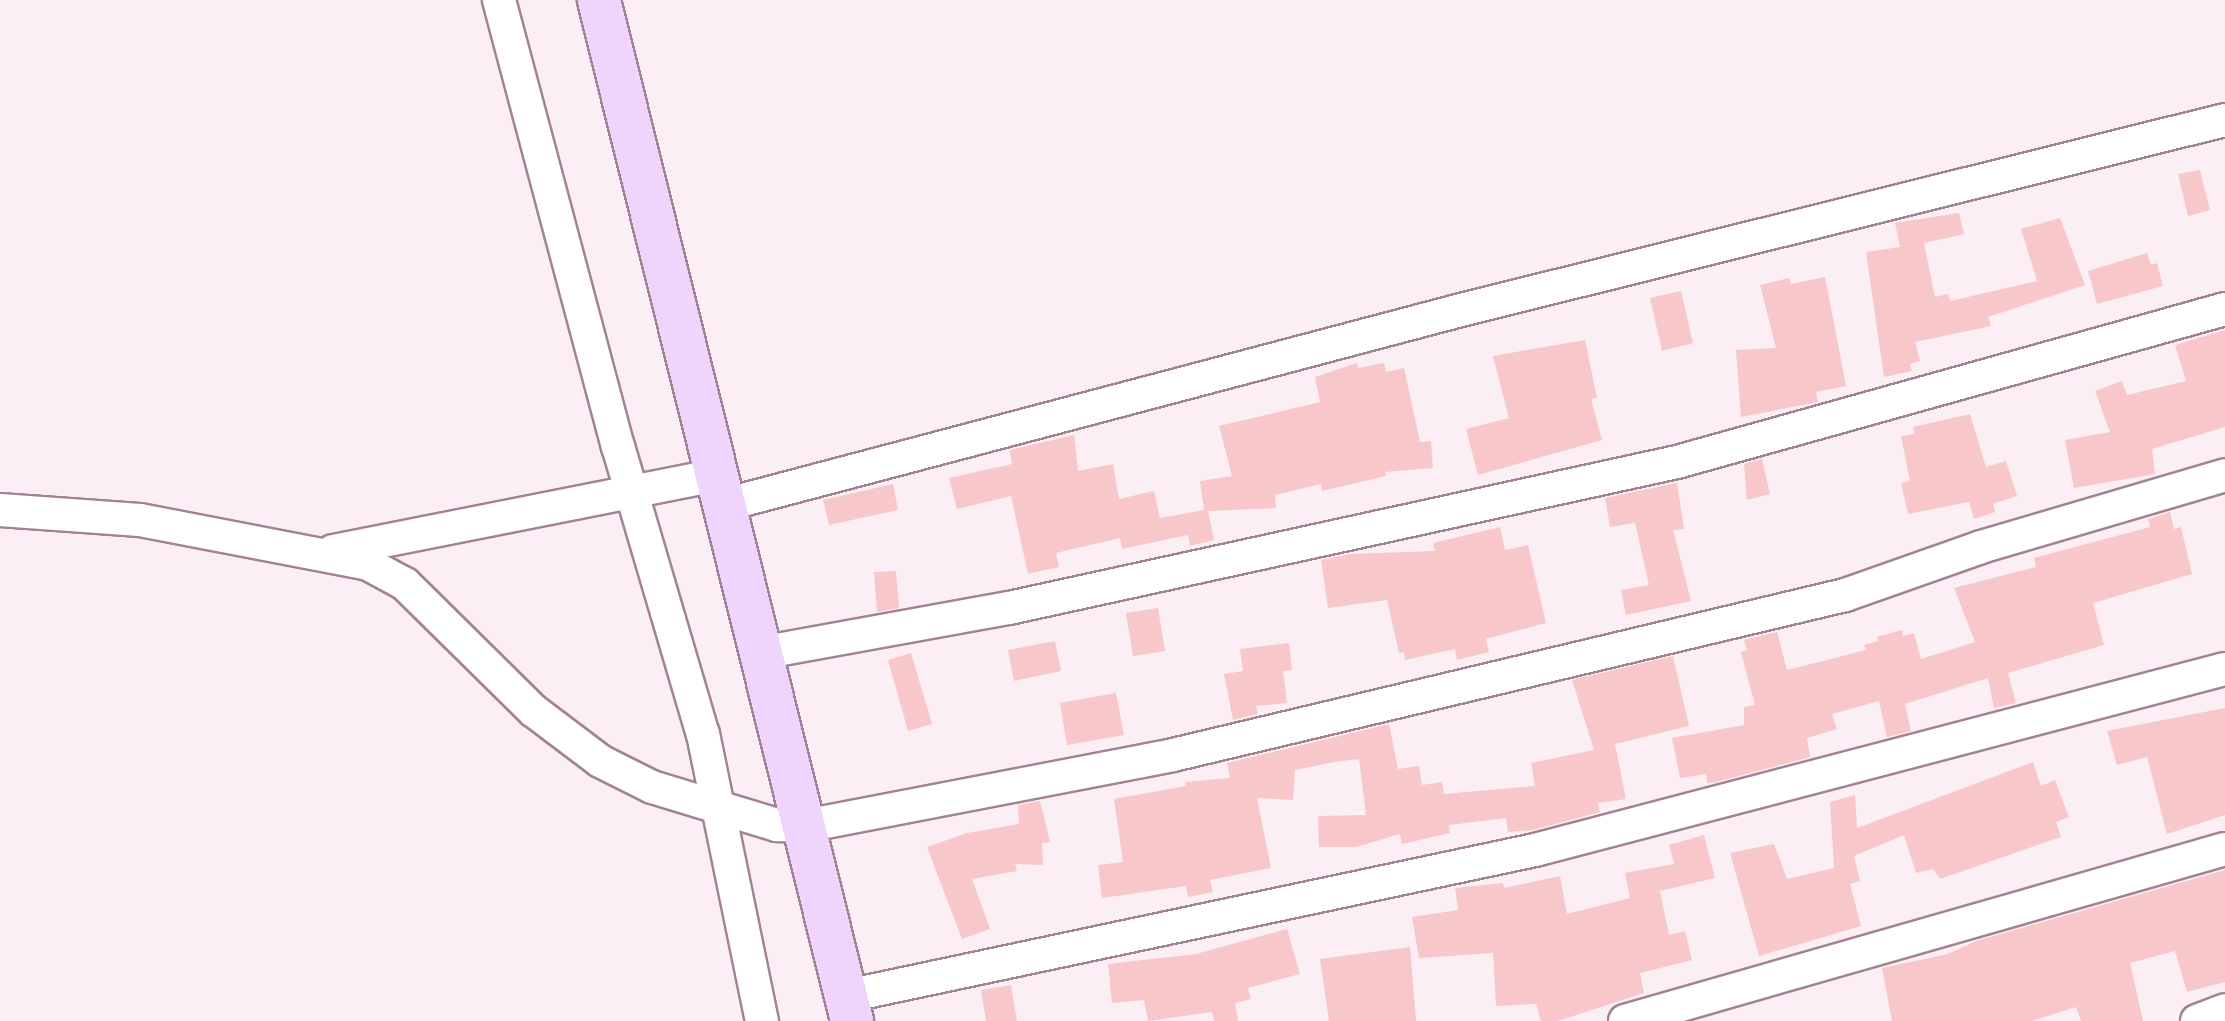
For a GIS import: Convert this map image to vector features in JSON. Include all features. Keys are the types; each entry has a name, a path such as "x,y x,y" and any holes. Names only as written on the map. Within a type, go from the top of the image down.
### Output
{"main road":[{"path":"599,0 849,1009"}],"street":[{"path":"499,0 618,446 703,734 762,1021"},
{"path":"325,553 634,490 720,490 2225,120"},
{"path":"761,653 1009,608 1678,462 2225,309"},
{"path":"0,510 140,520 368,564 404,584 534,710 600,761 652,787 716,803 777,826 805,826 1163,757 1846,595 1981,547 2225,475"},
{"path":"849,1009 1534,850 2225,668"},
{"path":"1625,1021 2225,849"},
{"path":"2196,1021 2225,1010"}],"building":[{"path":"2200,170 2210,210 2188,216 2178,174"},
{"path":"1959,213 1964,234 1924,243 1935,297 1948,294 1950,301 2037,281 2021,229 2060,218 2085,285 1988,317 1991,326 1915,342 1920,361 1910,364 1912,371 1884,377 1866,252 1900,247 1895,223"},
{"path":"2147,253 2151,265 2157,263 2163,286 2097,304 2088,271"},
{"path":"1825,277 1846,386 1816,392 1818,402 1741,417 1736,350 1776,348 1760,285 1789,278 1791,284"},
{"path":"1681,291 1693,343 1662,351 1650,298"},
{"path":"2225,330 2225,427 2152,449 2155,474 2074,488 2065,440 2110,432 2095,391 2122,381 2127,395 2186,381 2175,345"},
{"path":"1585,340 1597,398 1591,399 1602,440 1478,475 1466,429 1509,418 1493,356"},
{"path":"1357,363 1358,368 1384,363 1386,372 1404,368 1420,442 1431,441 1433,468 1385,472 1386,476 1322,491 1321,484 1275,495 1276,508 1208,511 1214,540 1190,546 1188,535 1122,549 1120,538 1056,553 1059,567 1028,574 1011,496 957,509 949,478 1012,464 1010,450 1074,435 1078,471 1113,464 1119,499 1154,491 1160,518 1204,510 1200,481 1232,476 1219,426 1320,402 1315,377"},
{"path":"1970,414 1986,467 2006,461 2017,496 1993,504 1995,512 1974,519 1969,502 1908,514 1901,483 1910,481 1901,436 1914,434 1913,427"},
{"path":"1762,459 1770,494 1747,500 1744,464"},
{"path":"1677,483 1684,529 1673,530 1691,601 1626,615 1621,590 1649,585 1635,523 1610,527 1605,498"},
{"path":"893,484 898,510 829,525 823,500"},
{"path":"2170,512 2174,529 2181,527 2192,574 2093,603 2104,645 2008,673 2016,703 1994,708 1988,678 1905,704 1911,731 1887,737 1879,701 1832,714 1837,729 1807,738 1810,757 1716,782 1707,783 1706,774 1680,778 1672,738 1744,725 1744,707 1755,705 1741,652 1747,650 1744,640 1777,632 1787,670 1866,650 1864,645 1878,641 1877,637 1902,630 1903,636 1914,633 1921,659 1975,642 1954,588 2036,567 2034,558 2150,527 2148,519"},
{"path":"1500,527 1505,550 1528,545 1546,623 1486,639 1489,652 1457,660 1455,649 1405,660 1404,652 1399,653 1387,600 1328,608 1321,560 1350,554 1435,551 1433,543"},
{"path":"896,571 899,608 877,612 874,572"},
{"path":"1158,608 1165,651 1133,656 1126,613"},
{"path":"1055,641 1061,671 1014,681 1008,650"},
{"path":"1289,643 1292,670 1283,671 1287,703 1256,706 1258,714 1233,720 1224,674 1243,671 1240,649"},
{"path":"911,653 932,724 908,731 888,660"},
{"path":"1673,656 1689,726 1615,744 1626,799 1598,803 1600,812 1533,830 1508,832 1506,818 1449,825 1450,833 1402,844 1400,834 1356,847 1319,847 1318,816 1366,815 1359,759 1334,762 1295,770 1293,800 1257,798 1271,868 1210,880 1213,892 1188,897 1186,886 1102,898 1098,865 1123,862 1114,799 1186,786 1185,782 1230,778 1227,763 1389,724 1398,769 1419,766 1422,785 1442,782 1444,794 1535,786 1531,763 1594,750 1572,680"},
{"path":"1116,693 1124,735 1067,745 1060,703"},
{"path":"2225,708 2225,815 2167,834 2147,757 2117,765 2107,731"},
{"path":"2033,762 2041,786 2055,780 2069,817 2056,822 2061,837 1940,879 1933,869 1916,873 1904,835 1854,856 1860,881 1850,884 1861,926 1759,956 1730,853 1774,844 1787,879 1834,868 1830,802 1855,795 1857,828"},
{"path":"1040,801 1050,842 1042,843 1043,865 1015,864 1017,871 972,879 990,929 962,939 927,847 967,833 1019,824 1018,805"},
{"path":"1704,835 1715,878 1660,891 1669,935 1685,931 1692,960 1640,973 1644,993 1558,1021 1541,1021 1536,1004 1496,1006 1493,953 1419,958 1412,917 1458,910 1455,888 1503,883 1504,888 1560,876 1567,914 1630,898 1625,873 1674,864 1669,845"},
{"path":"2225,870 2225,982 2187,992 2175,951 2130,963 2143,1021 2081,1021 2076,1007 2032,1021 1892,1021 1882,968 1948,954 1976,941"},
{"path":"1287,929 1300,974 1248,988 1251,999 1235,1003 1238,1021 1214,1021 1212,1012 1148,1021 1144,1000 1112,1003 1108,964 1196,954"},
{"path":"1410,947 1416,1021 1329,1021 1320,959"},
{"path":"1011,985 1017,1021 986,1021 981,990"}]}
